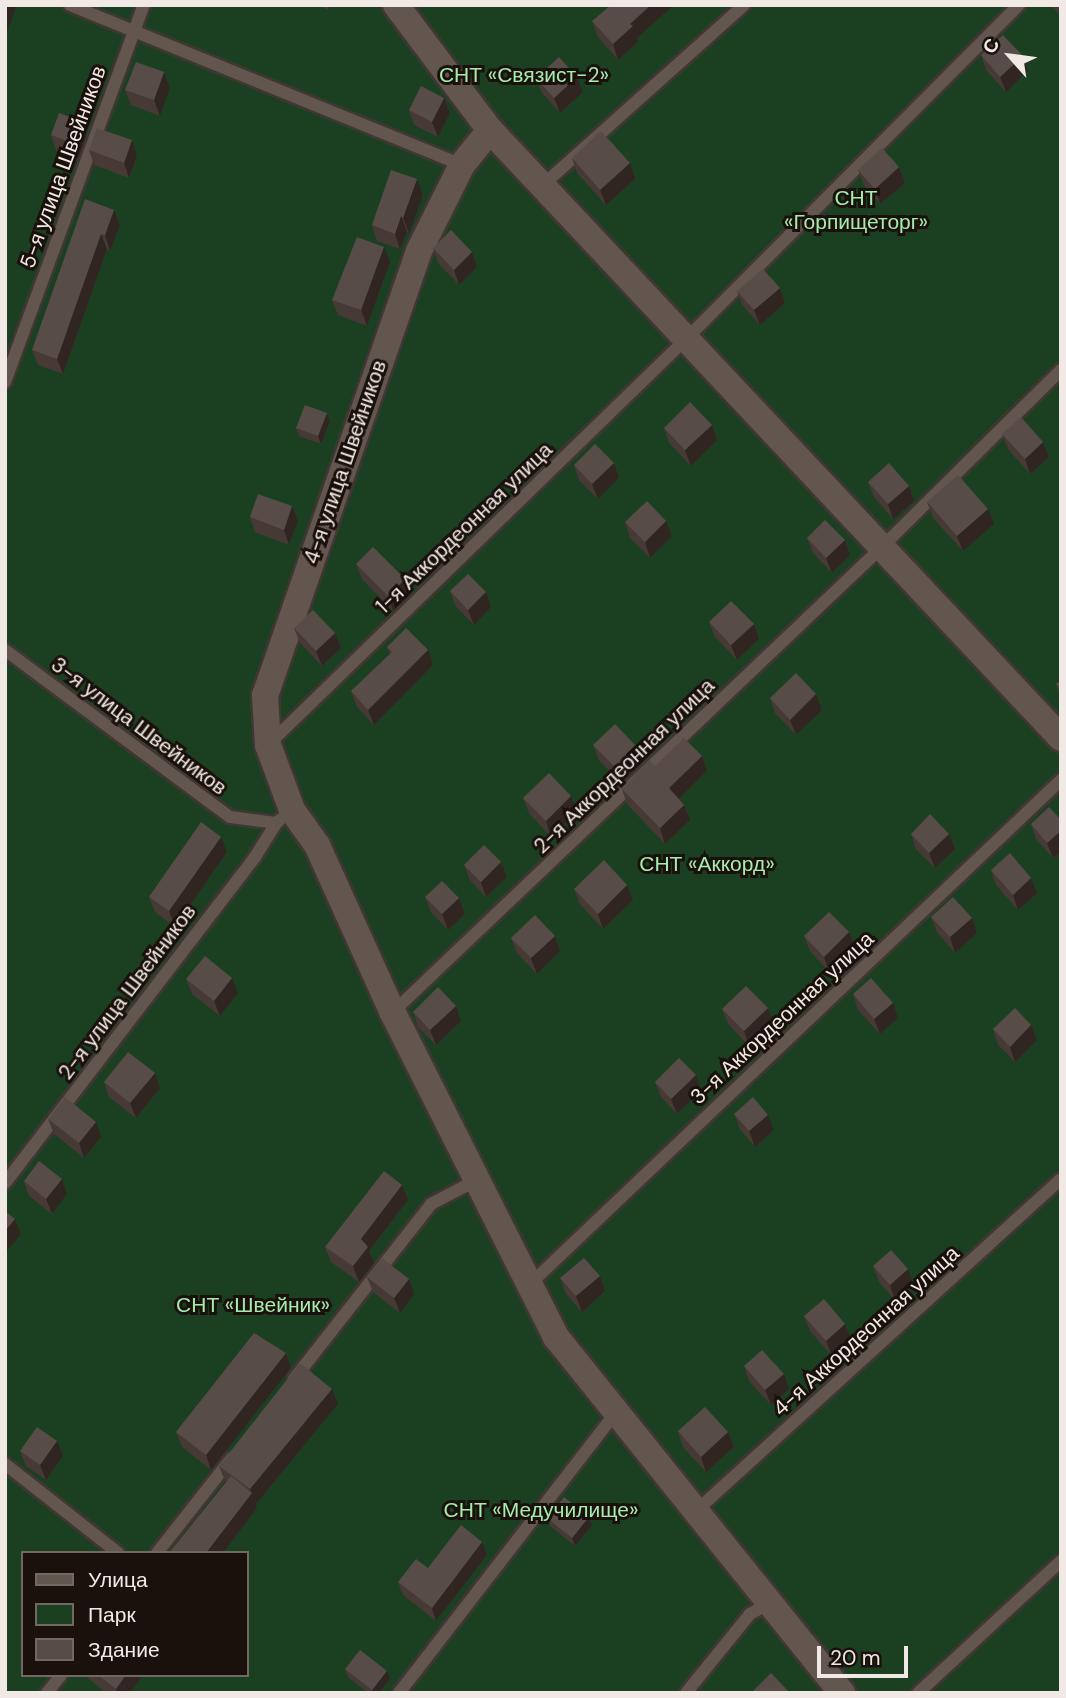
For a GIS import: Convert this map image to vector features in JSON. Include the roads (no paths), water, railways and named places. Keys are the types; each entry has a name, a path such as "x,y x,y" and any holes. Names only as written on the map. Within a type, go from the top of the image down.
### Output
{"street":[{"path":"396,5 491,130 1061,738"},
{"name":"4-я улица Швейников","path":"491,130 463,165 419,251 265,695 268,745 284,816 317,845 393,1013 556,1337 842,1693"}],"lane":[{"path":"70,5 463,165"},
{"name":"5-я улица Швейников","path":"5,382 144,5"},
{"path":"544,184 744,5"},
{"name":"1-я Аккордеонная улица","path":"268,745 687,338 1019,5"},
{"name":"2-я Аккордеонная улица","path":"393,1013 882,547 1061,370"},
{"name":"3-я улица Швейников","path":"5,650 230,817 284,816"},
{"name":"3-я Аккордеонная улица","path":"530,1284 1061,780"},
{"name":"2-я улица Швейников","path":"5,1183 284,816"},
{"name":"4-я Аккордеонная улица","path":"696,1511 1061,1179"},
{"path":"285,1389 431,1204 477,1180"},
{"path":"399,1693 617,1411"},
{"path":"159,1551 243,1444"},
{"path":"5,1464 115,1551"},
{"path":"918,1693 1061,1561"},
{"path":"686,1693 750,1614 770,1603"},
{"path":"47,1693 59,1677"}],"park label":[{"name":"СНТ «Связист-2»","path":"524,75"},
{"name":"СНТ «Горпищеторг»","path":"856,210"},
{"name":"СНТ «Аккорд»","path":"707,864"},
{"name":"СНТ «Швейник»","path":"253,1305"},
{"name":"СНТ «Медучилище»","path":"541,1510"}]}
